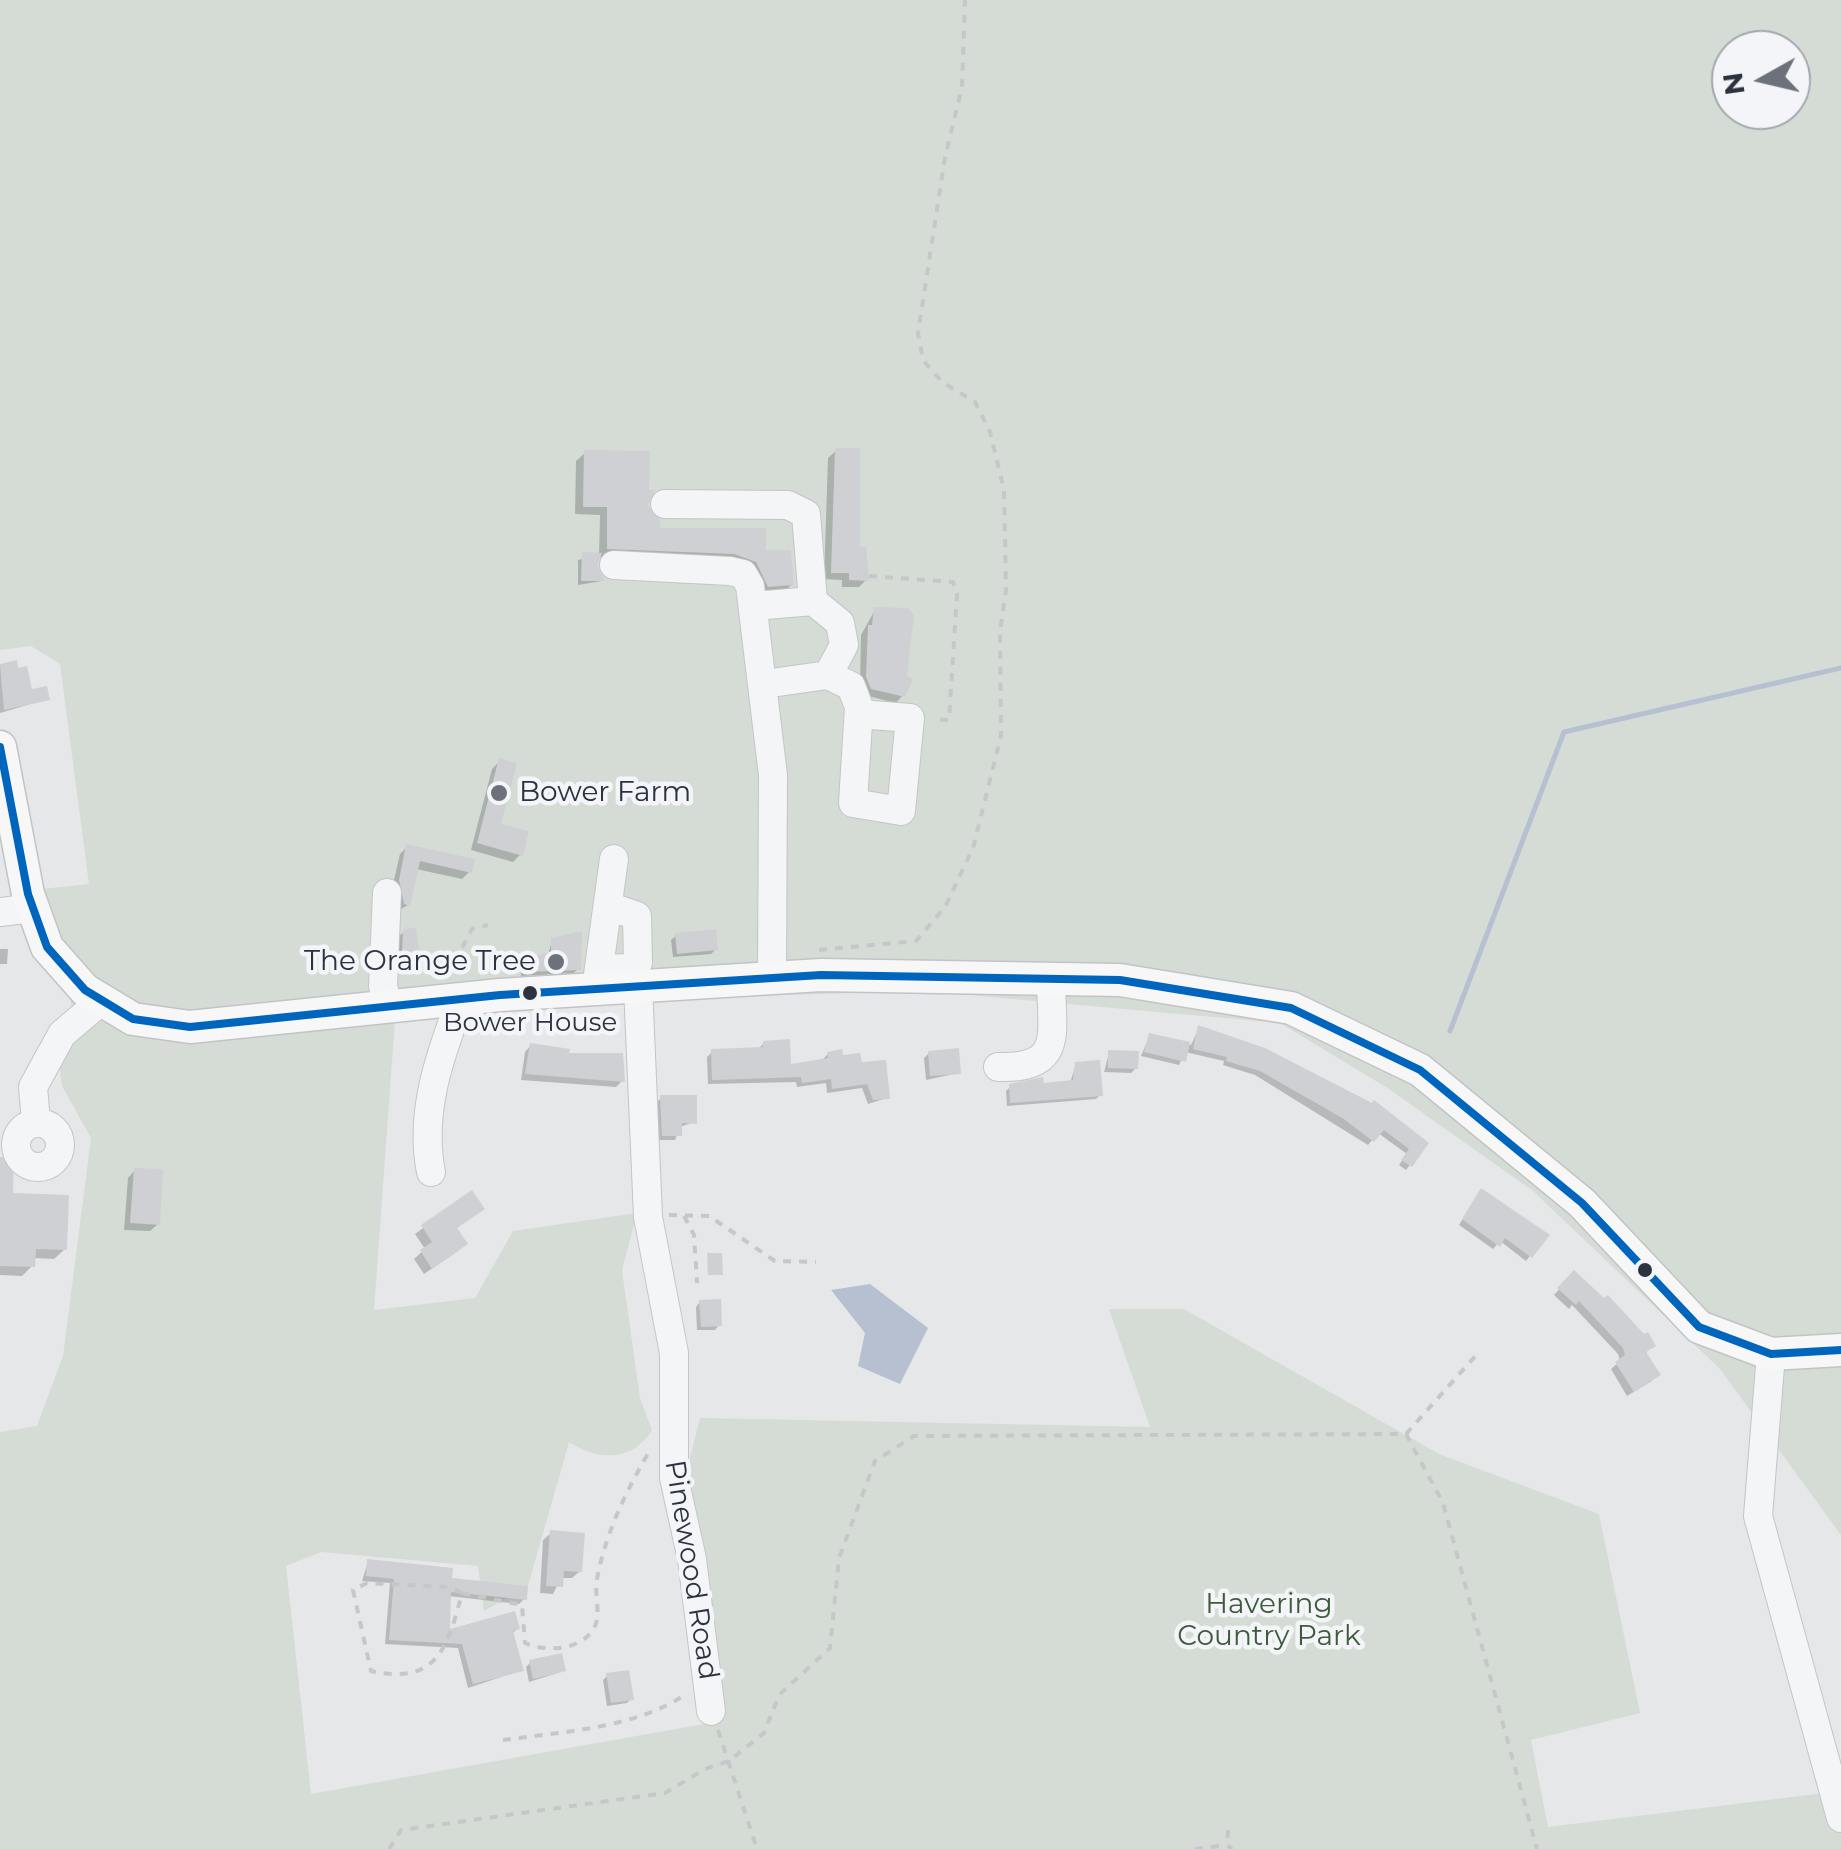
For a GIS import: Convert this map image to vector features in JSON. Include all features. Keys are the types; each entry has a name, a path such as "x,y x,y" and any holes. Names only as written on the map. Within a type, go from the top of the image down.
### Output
{"main road":[{"path":"0,747 9,837 48,947 85,990 133,1019 190,1027 453,1000 598,979 638,986 785,978 1120,980 1292,1008 1420,1070 1582,1203 1699,1326 1771,1354 1841,1350"}],"street":[{"path":"665,504 788,505 806,514 813,601"},
{"path":"614,565 743,574 754,606 774,775 785,978"},
{"path":"754,606 813,601 840,623 844,645 828,675"},
{"path":"764,684 828,675 851,686 859,714 853,803 901,810 910,718 859,714"},
{"path":"598,979 614,858"},
{"path":"387,893 384,986 388,1007"},
{"path":"0,912 33,908"},
{"path":"998,1067 1035,1065 1045,1058 1051,1047 1051,979"},
{"name":"Pinewood Road","path":"638,986 648,1214 674,1352 674,1478 692,1558 712,1711"},
{"path":"36,1122 33,1087 62,1034 102,1000"},
{"path":"432,1172 425,1142 427,1117 453,1000"},
{"path":"1771,1354 1758,1516 1810,1662 1841,1818"}],"path":[{"path":"785,978 820,948 916,941 945,907 973,848 1001,736 1000,632 1006,590 1004,490 990,432 975,402 942,382 923,360 918,333 945,157 962,87 965,0"},
{"path":"869,576 953,582 958,594 949,720 910,718"},
{"path":"453,1000 446,980 456,953 472,929 488,925"},
{"path":"648,1214 708,1216 775,1261 816,1262"},
{"path":"684,1216 694,1235 697,1282"},
{"path":"388,1849 401,1830 492,1821 665,1793 704,1769 729,1761 764,1733 778,1695 830,1648 839,1558 875,1462 914,1436 1406,1434 1478,1353"},
{"path":"462,1593 446,1650 423,1668 392,1676 371,1671 352,1590 367,1582 450,1588 522,1605 525,1643 535,1648 571,1646 588,1636 597,1623 596,1584 605,1541 672,1409"},
{"path":"1406,1434 1443,1503 1537,1849"},
{"path":"503,1740 652,1711 678,1700 707,1676"},
{"name":"Pinewood Road","path":"712,1711 757,1849"},
{"path":"1195,1849 1229,1847 1228,1830"}],"green space":[{"name":"Havering Country Park","path":"0,0 1841,0 1841,1535 1720,1369 1533,1191 1389,1089 1280,1023 924,991 609,1000 395,1020 374,1310 475,1298 513,1231 637,1213 622,1270 640,1398 652,1430 635,1448 614,1455 592,1453 569,1442 528,1586 484,1611 478,1566 321,1552 286,1566 311,1794 715,1722 686,1473 700,1418 1150,1427 1109,1309 1184,1309 1439,1454 1599,1514 1640,1713 1531,1740 1548,1827 1841,1791 1841,1849 0,1849 0,1432 37,1426 63,1356 91,1138 62,1086 59,1062 77,1026 42,889 89,884 60,664 31,646 0,650"}],"water":[{"path":"870,1284 928,1328 900,1384 858,1366 865,1333 831,1290"}],"building":[{"path":"835,448 860,448 860,547 866,547 869,581 849,580 849,573 831,573"},
{"path":"584,450 650,451 649,490 655,490 648,505 660,520 660,528 766,528 766,550 791,550 794,585 768,587 756,562 734,554 607,549 607,507 583,507"},
{"path":"582,552 602,553 597,565 605,581 581,581"},
{"path":"874,607 908,608 914,615 907,675 913,680 905,697 871,689 866,677 868,625 872,625"},
{"path":"17,660 18,668 27,666 32,689 47,686 50,700 4,710 0,664"},
{"name":"Bower Farm","path":"499,758 517,763 501,824 529,831 523,856 477,843"},
{"path":"406,844 475,859 472,873 420,861 410,906 404,904 399,880"},
{"path":"416,928 419,950 402,952 403,929"},
{"path":"716,929 718,950 677,954 675,933"},
{"path":"582,931 581,970 525,972 524,959 551,952 551,938"},
{"path":"1198,1025 1265,1048 1372,1103 1374,1100 1429,1143 1412,1167 1401,1160 1409,1149 1384,1130 1374,1142 1344,1119 1260,1071 1226,1061 1227,1057 1193,1049"},
{"path":"1149,1033 1190,1042 1186,1062 1144,1052"},
{"path":"790,1039 791,1064 828,1058 827,1052 842,1049 843,1055 860,1053 862,1062 886,1060 890,1099 873,1100 867,1084 832,1089 831,1079 802,1083 801,1077 712,1080 711,1049 763,1047 763,1041"},
{"path":"530,1043 570,1049 569,1053 623,1053 625,1082 525,1074"},
{"path":"959,1048 961,1074 930,1076 928,1051"},
{"path":"1108,1050 1139,1051 1138,1069 1108,1068"},
{"path":"1100,1060 1103,1096 1010,1103 1009,1084 1043,1077 1044,1083 1073,1080 1075,1062"},
{"path":"660,1095 697,1095 697,1124 682,1123 682,1136 662,1136"},
{"path":"0,1157 14,1158 13,1193 69,1195 67,1250 36,1249 35,1267 0,1266"},
{"path":"134,1168 163,1169 160,1225 130,1223"},
{"path":"1481,1188 1550,1235 1532,1258 1505,1238 1500,1247 1462,1219"},
{"path":"472,1190 485,1209 457,1228 468,1244 432,1269 420,1250 432,1242 421,1225"},
{"path":"707,1253 722,1253 723,1275 708,1275"},
{"path":"1574,1270 1604,1298 1608,1295 1644,1334 1648,1332 1656,1346 1646,1352 1661,1375 1634,1392 1615,1362 1625,1355 1623,1348 1579,1301 1576,1305 1557,1288"},
{"path":"721,1299 722,1326 701,1327 699,1300"},
{"path":"550,1530 585,1533 582,1572 564,1571 563,1587 546,1586"},
{"path":"367,1559 453,1568 452,1578 528,1586 527,1600 451,1592 450,1629 515,1611 520,1629 513,1631 524,1671 473,1684 462,1644 389,1640 394,1579 366,1576"},
{"path":"562,1653 566,1671 533,1679 529,1660"},
{"path":"629,1670 634,1700 611,1703 606,1673"}],"waterway":[{"path":"1450,1031 1564,732 1841,668"}],"transit line":[{"path":"0,747 28,894 47,947 85,990 133,1019 190,1027 500,995 821,975 1120,980 1291,1008 1420,1070 1582,1203 1699,1327 1771,1354 1841,1350"}],"place":[{"name":"Bower Farm","path":"499,793"},
{"name":"The Orange Tree","path":"556,962"},
{"name":"Bower House","path":"530,993"}]}
